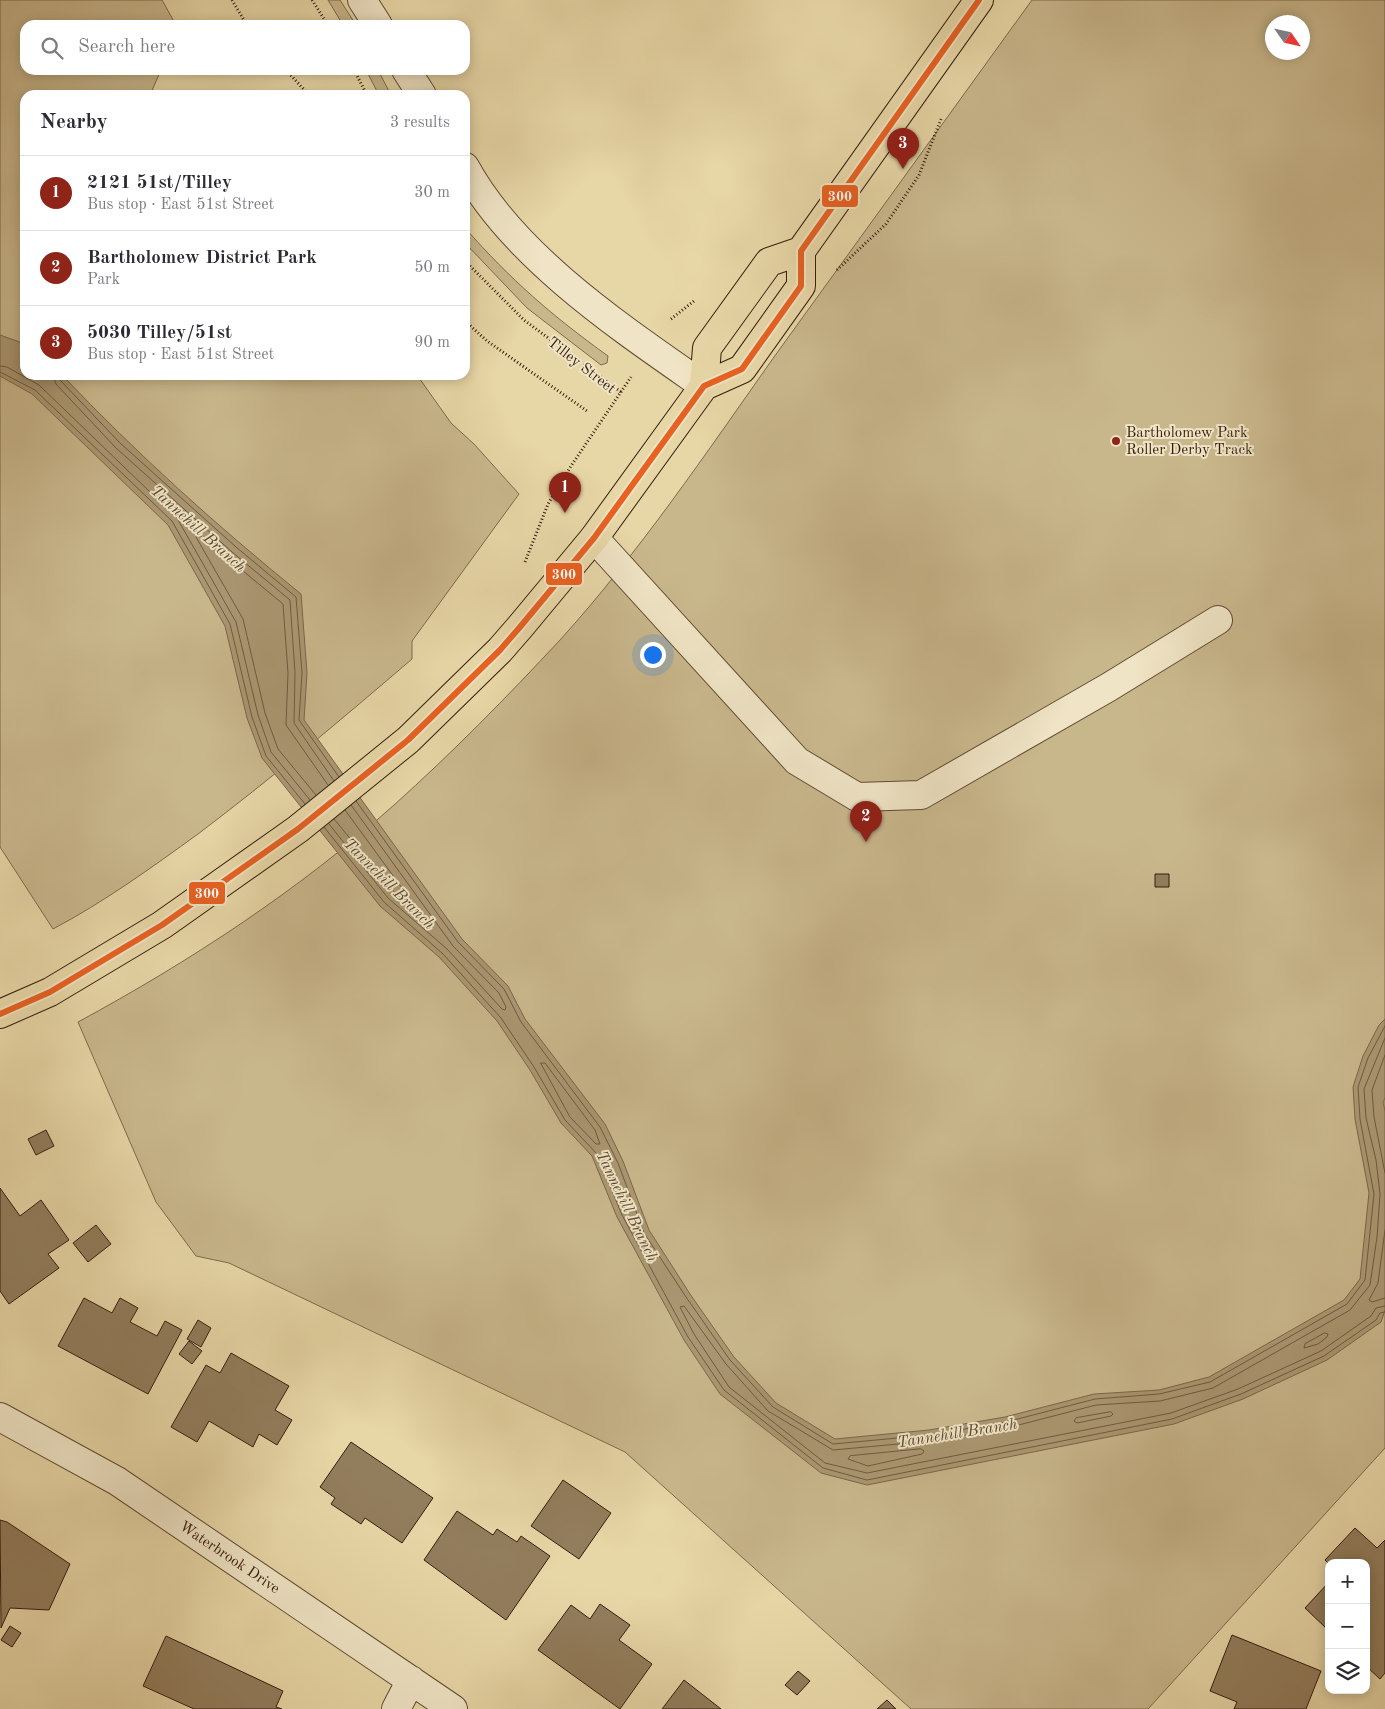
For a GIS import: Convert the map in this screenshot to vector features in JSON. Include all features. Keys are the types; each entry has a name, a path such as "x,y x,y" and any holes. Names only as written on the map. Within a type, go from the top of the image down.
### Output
{"main road":[{"path":"0,1014 50,992 162,925 298,829 382,763 500,650 594,538 704,386 742,368 801,286 801,251 979,0"},
{"path":"704,386 707,348 768,262 801,251"}],"street":[{"path":"362,0 375,20"},
{"path":"409,75 419,90"},
{"path":"470,176 478,190 520,242 604,314 704,386"},
{"path":"594,538 797,761 857,797 921,796 1108,687 1218,620"},
{"name":"Waterbrook Drive","path":"0,1417 117,1481 453,1709"},
{"path":"396,1709 411,1680"}],"path":[{"path":"232,0 244,20"},
{"path":"312,0 325,20"},
{"path":"291,75 305,90"},
{"path":"357,75 364,90"},
{"name":"Tilley Street","path":"470,266 524,320 621,392 548,504 523,566"},
{"path":"664,325 700,296"},
{"path":"470,325 487,340 587,411"},
{"path":"621,392 634,372"}],"shaded area":[{"path":"0,0 162,0 173,20 20,20 20,75 159,75 152,90 20,90 20,380 421,380 451,423 474,444 519,494 412,641 412,659 253,791 145,872 72,919 53,929 0,847"},
{"path":"328,0 340,0 353,20 340,20"},
{"path":"1032,0 1385,0 1385,1448 1148,1709 911,1709 625,1452 229,1263 196,1256 156,1202 78,1022 161,975 282,895 358,836 437,765 540,661 589,607 671,502"},
{"path":"369,75 381,75 388,90 376,90"},
{"path":"470,233 532,296 608,356 607,363 601,365 527,308 470,248"}],"water":[{"name":"Tannehill Branch","path":"0,335 20,342 20,380 67,380 178,489 301,594 307,673 304,720 462,939 508,986 525,1019 605,1124 623,1161 649,1230 690,1294 734,1357 776,1403 835,1439 929,1430 1005,1417 1094,1394 1159,1390 1209,1377 1344,1300 1360,1279 1369,1193 1355,1119 1353,1087 1363,1056 1379,1025 1385,1019 1385,1098 1383,1102 1385,1111 1385,1310 1381,1322 1327,1360 1243,1399 1174,1424 867,1485 821,1473 720,1394 684,1340 617,1217 592,1156 561,1123 530,1070 497,1021 439,957 380,906 262,758 247,718 225,626 168,525 32,394 0,376"}],"building":[{"path":"1155,874 1169,874 1169,887 1155,887"},
{"path":"46,1130 54,1146 36,1155 28,1139"},
{"path":"0,1188 20,1216 41,1200 69,1240 48,1254 59,1268 9,1304 0,1291"},
{"path":"96,1225 111,1244 88,1262 73,1243"},
{"path":"84,1298 112,1313 120,1298 138,1308 130,1322 157,1336 165,1321 182,1330 148,1394 58,1346"},
{"path":"198,1320 211,1328 201,1347 187,1339"},
{"path":"189,1341 202,1351 192,1364 179,1354"},
{"path":"231,1353 289,1386 275,1410 292,1420 277,1445 259,1434 253,1447 209,1421 197,1442 171,1427 206,1365 220,1373"},
{"path":"351,1442 433,1498 402,1543 365,1518 361,1524 331,1504 335,1498 320,1487"},
{"path":"563,1480 611,1513 579,1559 531,1526"},
{"path":"457,1511 493,1535 497,1529 517,1542 521,1536 550,1556 506,1620 424,1560"},
{"path":"0,1520 7,1522 70,1564 49,1610 10,1608 1,1628"},
{"path":"1355,1528 1377,1548 1385,1540 1385,1673 1380,1679 1370,1670 1370,1559 1326,1559"},
{"path":"1325,1586 1325,1627 1305,1608"},
{"path":"600,1604 630,1625 619,1640 652,1664 620,1709 538,1650 571,1605 590,1619"},
{"path":"10,1626 21,1633 12,1647 1,1640"},
{"path":"1232,1635 1321,1671 1306,1709 1234,1709 1237,1702 1210,1691"},
{"path":"166,1636 283,1691 276,1707 282,1709 194,1709 143,1686"},
{"path":"798,1671 810,1681 797,1695 785,1685"},
{"path":"684,1680 721,1709 662,1709"},
{"path":"887,1700 896,1709 877,1709"}],"transit line":[{"name":"300","path":"0,1014 50,992 162,925 298,829 408,740 500,650 594,538 704,386 742,369 801,286 801,251 979,0"}],"place":[{"name":"5030 Tilley/51st","path":"903,169"},
{"name":"Bartholomew Park Roller Derby Track","path":"1116,441"},
{"name":"2121 51st/Tilley","path":"565,513"},
{"name":"Bartholomew District Park","path":"866,842"}]}
